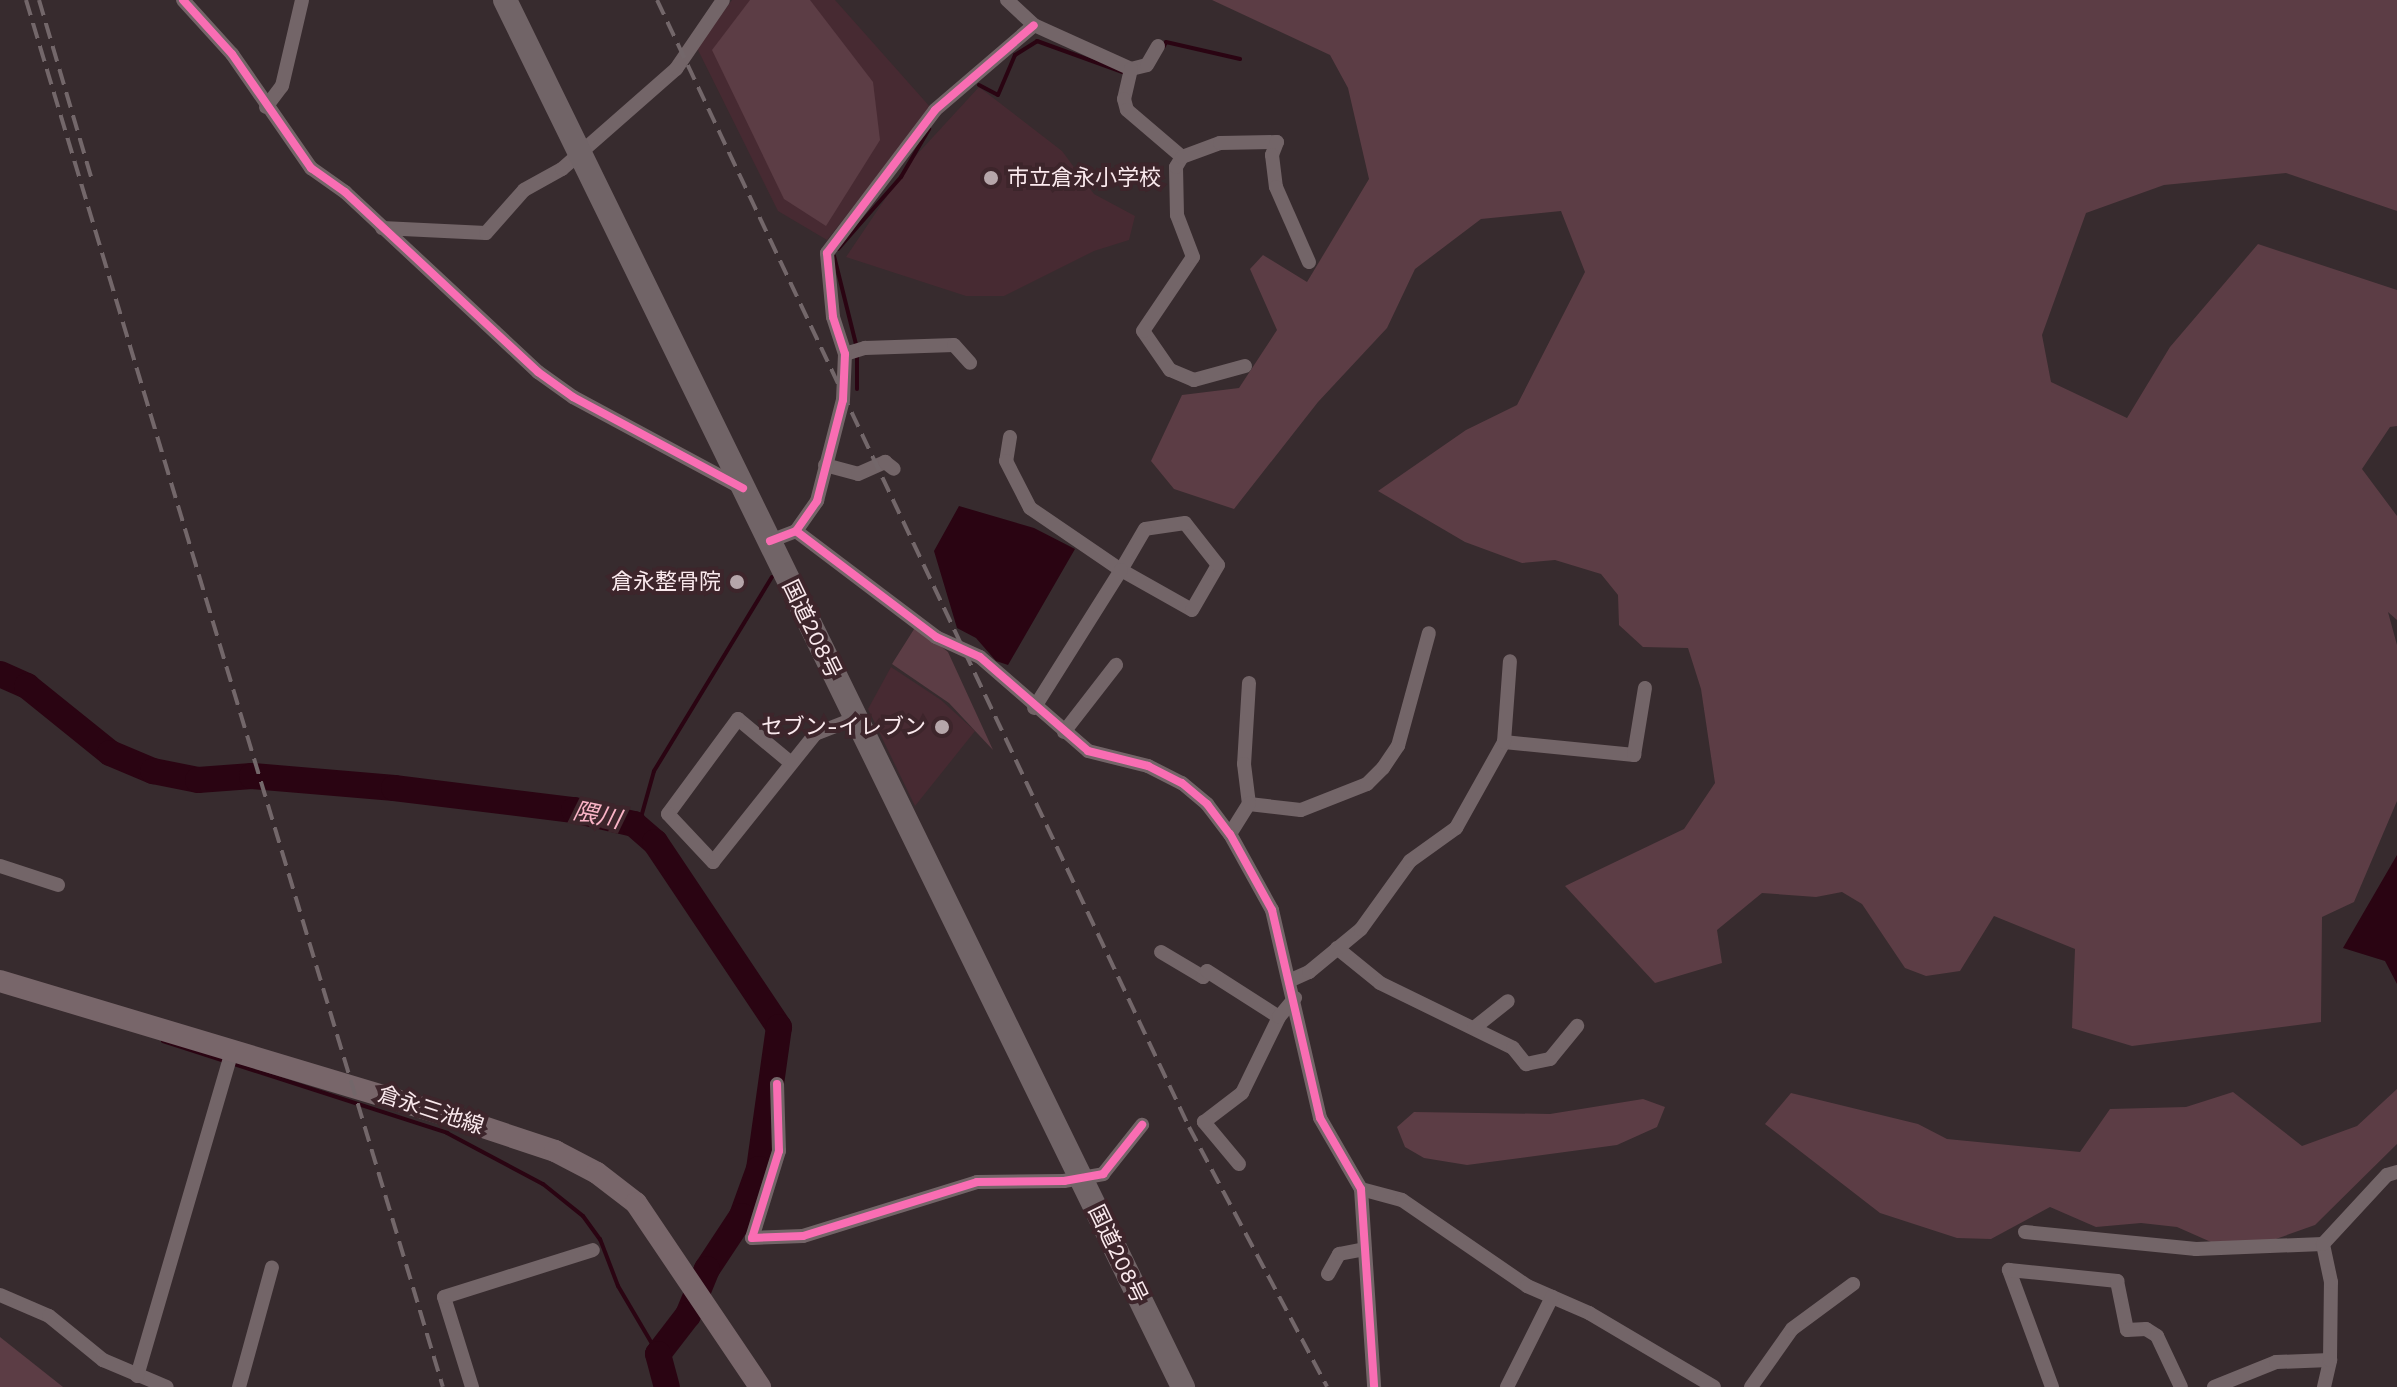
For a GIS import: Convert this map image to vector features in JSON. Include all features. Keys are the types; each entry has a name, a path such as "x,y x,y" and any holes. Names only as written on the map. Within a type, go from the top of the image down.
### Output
{"highway":[{"name":"国道208号","path":"505,0 1183,1387"}],"main road":[{"name":"倉永三池線","path":"0,981 233,1048 555,1151 597,1173 636,1203 671,1250 760,1387"}],"street":[{"path":"183,0 232,54 311,168 382,228 538,372 573,397 743,488"},
{"path":"266,107 286,73 302,0"},
{"path":"382,228 486,233 524,190 545,181 676,69 723,0"},
{"path":"1007,0 1034,25 1131,69 1147,65 1158,46"},
{"path":"778,560 817,501 843,400 845,354 833,317 827,253 935,110 1034,25"},
{"path":"1131,69 1124,99 1127,110 1182,157"},
{"path":"1245,366 1194,380 1170,370 1143,331 1193,257 1177,215 1176,167 1182,157 1220,143 1283,141 1272,155 1276,187 1309,262"},
{"path":"845,354 865,348 954,345 970,363"},
{"path":"1010,437 1006,461 1030,508 1121,570 1192,610 1218,565 1185,523 1145,529 1121,570 1034,708"},
{"path":"825,465 858,474 885,462 894,469"},
{"path":"796,531 936,637 980,657 1034,708 1088,751 1148,766 1182,783 1207,804 1230,834 1272,910 1291,980 1320,1118 1361,1189 1374,1387"},
{"path":"1249,804 1301,810 1367,784 1398,746 1429,633"},
{"path":"1291,980 1361,929 1410,861 1456,828 1504,742 1510,661"},
{"path":"1064,732 1116,665"},
{"path":"1230,834 1249,804 1244,764 1249,683"},
{"path":"1504,742 1634,755 1645,688"},
{"path":"791,763 738,719 668,814 713,862 815,734 856,718"},
{"path":"0,866 58,885"},
{"path":"1337,948 1380,983 1513,1048 1526,1064 1538,1065 1550,1059 1577,1026"},
{"path":"1161,952 1203,977 1207,971 1279,1017"},
{"path":"1239,1164 1204,1122 1242,1093 1279,1017 1295,998"},
{"path":"1474,1028 1508,1001"},
{"path":"137,1376 233,1048"},
{"path":"777,1084 779,1151 752,1238 803,1236 977,1182 1082,1179 1103,1174 1117,1162 1142,1125"},
{"path":"2025,1232 2196,1249 2323,1244 2387,1175 2397,1172"},
{"path":"1361,1189 1402,1200 1527,1286 1589,1313 1714,1387"},
{"path":"2323,1244 2331,1282 2330,1360 2324,1387"},
{"path":"1328,1274 1339,1254 1365,1249"},
{"path":"472,1387 444,1297 593,1250"},
{"path":"239,1387 272,1267"},
{"path":"2052,1387 2009,1270 2117,1281 2127,1330 2146,1329 2157,1336 2181,1387"},
{"path":"1751,1387 1792,1329 1853,1284"},
{"path":"0,1295 49,1316 103,1360 167,1387"},
{"path":"1513,1385 1552,1297"},
{"path":"2214,1387 2276,1362 2330,1360"}],"shaded area":[{"path":"732,0 835,0 931,108 827,240 778,211 697,48"},
{"path":"750,0 810,0 873,82 880,140 826,226 784,199 712,50"},
{"path":"1212,0 2397,0 2397,211 2286,173 2164,185 2086,213 2042,335 2051,382 2127,418 2170,347 2258,244 2397,290 2397,426 2390,427 2362,469 2397,516 2397,620 2388,612 2397,645 2397,801 2354,902 2322,917 2321,1022 2132,1046 2072,1028 2075,949 1994,916 1960,971 1926,976 1905,968 1862,904 1842,892 1816,897 1762,893 1717,930 1722,963 1655,983 1565,886 1684,829 1715,783 1701,689 1688,648 1643,647 1619,625 1618,595 1601,574 1555,560 1522,563 1465,542 1378,491 1466,430 1517,405 1585,272 1561,211 1481,219 1415,269 1387,328 1318,402 1234,509 1174,489 1151,461 1182,395 1239,388 1277,330 1250,269 1263,255 1307,282 1369,179 1348,88 1330,55"},
{"name":"市立倉永小学校","path":"979,87 1062,151 1094,194 1135,216 1129,240 1094,251 1004,296 966,296 846,257 910,162"},
{"path":"959,506 1034,528 1075,549 1008,665 996,661 976,638 957,628 934,551"},
{"path":"916,626 948,652 993,750 949,703 892,664"},
{"path":"891,667 941,700 975,731 915,806 868,709"},
{"path":"2397,855 2397,984 2385,961 2343,948"},
{"path":"2397,1089 2397,1144 2315,1225 2273,1240 2211,1242 2177,1227 2141,1223 2096,1227 2050,1207 1991,1239 1957,1238 1880,1213 1765,1124 1791,1093 1918,1124 1947,1139 2080,1152 2110,1109 2186,1107 2233,1092 2302,1146 2357,1126"},
{"path":"1643,1099 1665,1107 1657,1127 1617,1145 1467,1165 1424,1158 1405,1147 1397,1127 1414,1112 1550,1114"},
{"path":"0,1337 63,1387 0,1387"}],"waterway":[{"path":"979,85 998,95 1015,55 1037,41 1128,74"},
{"path":"1164,46 1166,42 1240,59"},
{"path":"838,249 901,177 929,129"},
{"path":"834,256 857,348 857,389"},
{"path":"638,828 654,771 772,577"},
{"name":"隈川","path":"0,674 27,686 110,753 153,771 198,780 252,776 394,788 574,810 634,824 655,842 779,1027 759,1169 742,1216 707,1269 688,1315 658,1354 667,1387"},
{"path":"163,1041 447,1133 543,1184 583,1216 600,1239 618,1286 658,1354"}],"railway":[{"path":"26,0 443,1387"},
{"path":"39,0 92,180"},
{"path":"657,0 1189,1127 1327,1387"}],"cycle path":[{"path":"183,0 232,54 311,168 345,192 538,372 573,397 743,488"},
{"path":"770,541 796,531 817,501 843,400 845,354 833,317 827,253 935,110 1034,25"},
{"path":"796,531 936,637 980,657 1088,751 1148,766 1182,783 1207,804 1230,834 1272,910 1320,1118 1361,1189 1374,1387"},
{"path":"777,1084 779,1151 752,1238 803,1236 977,1182 1064,1181 1103,1174 1142,1125"}],"place":[{"name":"市立倉永小学校","path":"991,178"},
{"name":"倉永整骨院","path":"737,582"},
{"name":"セブン-イレブン","path":"942,727"}]}
